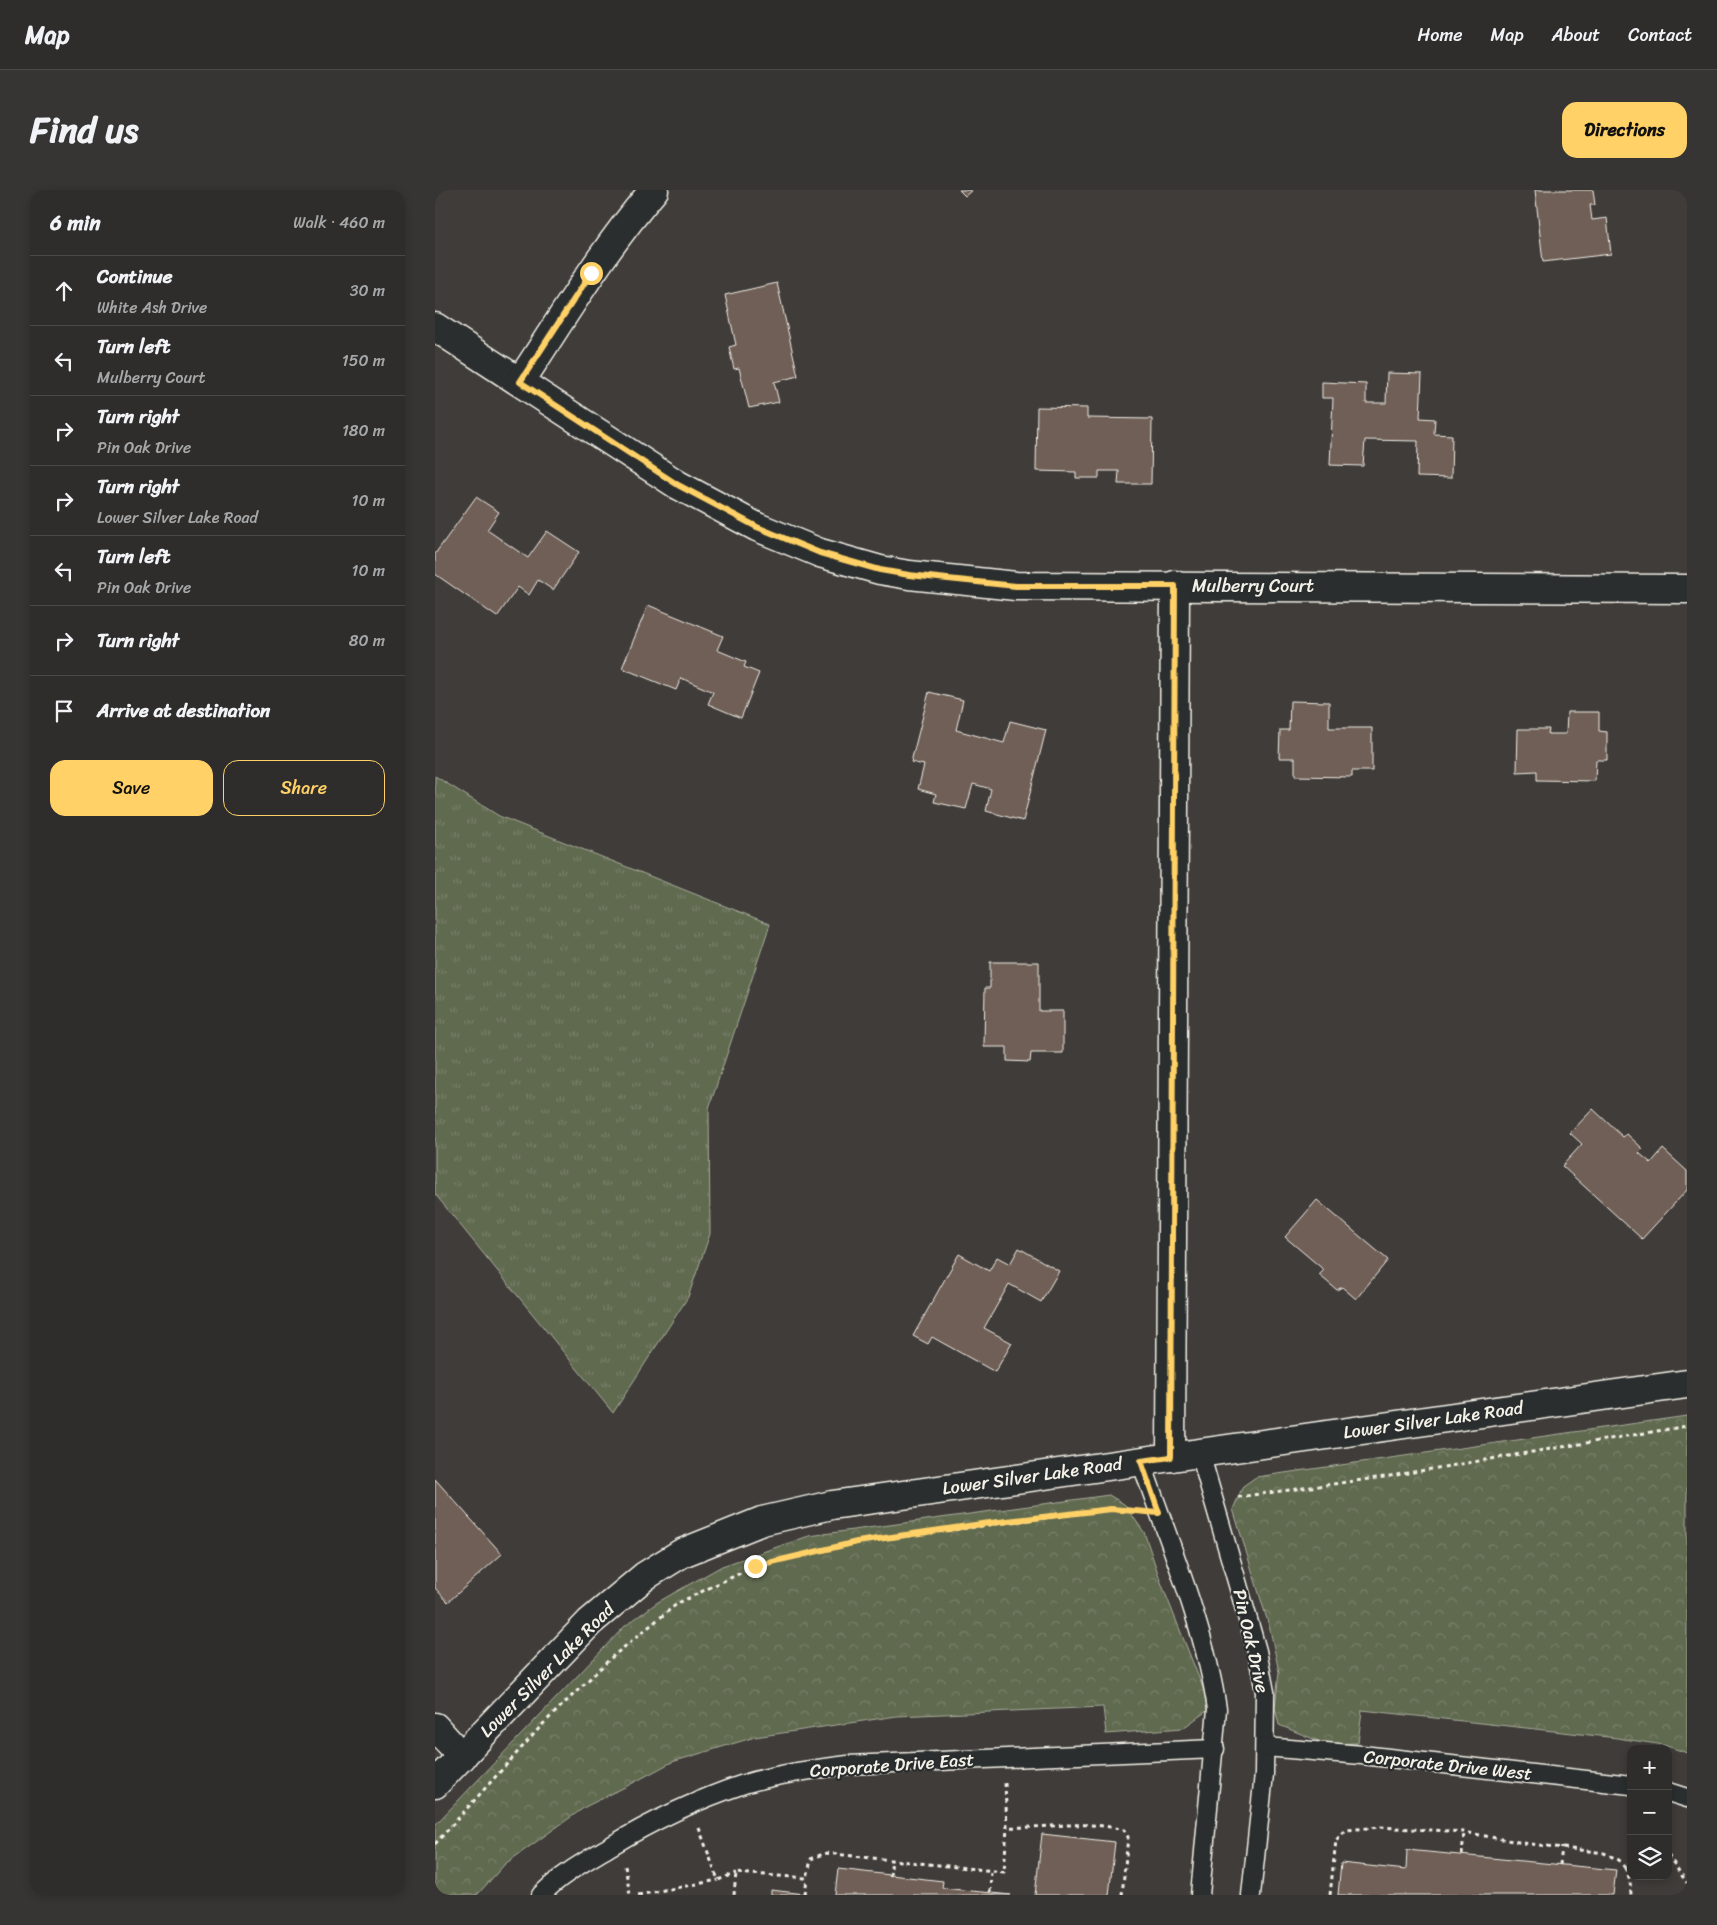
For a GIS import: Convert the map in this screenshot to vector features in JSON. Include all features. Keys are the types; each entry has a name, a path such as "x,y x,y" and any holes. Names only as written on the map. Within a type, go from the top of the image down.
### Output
{"street":[{"path":"520,382 591,273 635,212 654,190"},
{"name":"Mulberry Court","path":"435,327 678,485 757,527 820,553 880,570 909,575 1016,586 1687,589"},
{"path":"1171,1457 1175,586"},
{"name":"Lower Silver Lake Road","path":"435,1784 590,1622 645,1576 682,1553 762,1521 832,1504 1687,1384"},
{"path":"435,1727 461,1757"}],"lane":[{"name":"Pin Oak Drive","path":"1200,1452 1257,1651 1265,1692 1264,1774 1251,1895"},
{"path":"1141,1461 1198,1627 1214,1689 1217,1709 1215,1749 1200,1895"},
{"name":"Corporate Drive West","path":"1265,1747 1362,1755 1627,1785"},
{"name":"Corporate Drive East","path":"541,1895 584,1862 651,1822 690,1804 745,1784 813,1769 848,1765 1215,1749"},
{"path":"1672,1793 1687,1798"}],"path":[{"path":"1213,1500 1384,1477 1687,1426"},
{"path":"435,1844 543,1724 612,1657 678,1603 755,1566 857,1542 982,1524 1111,1509 1159,1513"},
{"path":"805,1894 811,1859 825,1853 1004,1872 1007,1827 1004,1758"},
{"path":"690,1804 718,1880"},
{"path":"1007,1827 1049,1827 1077,1823 1124,1830 1128,1837 1122,1895"},
{"path":"1330,1895 1336,1840 1346,1830 1380,1827 1463,1832 1523,1843 1604,1853 1619,1860 1625,1868 1630,1880 1631,1895"},
{"path":"1461,1855 1463,1832"},
{"path":"1560,1865 1562,1847"},
{"path":"890,1876 893,1860"},
{"path":"1672,1861 1687,1883"},
{"path":"990,1892 991,1871"},
{"path":"734,1895 736,1873"},
{"path":"638,1895 718,1880 736,1873 807,1878"}],"green space":[{"path":"435,776 499,816 770,924 709,1108 710,1234 688,1297 613,1413 435,1194"},
{"path":"1687,1416 1687,1753 1672,1748 1672,1745 1362,1710 1358,1743 1326,1744 1279,1725 1275,1708 1279,1672 1270,1629 1233,1509 1243,1486 1256,1477"},
{"path":"1109,1495 1124,1504 1144,1532 1162,1585 1211,1708 1183,1728 1106,1734 1103,1707 897,1716 755,1737 672,1762 585,1807 505,1864 477,1895 435,1895 435,1825 625,1626 658,1602 722,1566 809,1536"}],"building":[{"path":"959,190 972,190 965,196"},
{"path":"1535,190 1593,190 1595,205 1590,205 1592,220 1607,218 1611,254 1543,262"},
{"path":"777,283 798,376 774,382 779,402 749,408 739,368 734,369 729,347 736,345 725,295"},
{"path":"1387,373 1422,374 1420,418 1435,419 1434,434 1452,435 1451,478 1417,477 1418,441 1365,440 1363,466 1330,465 1333,398 1322,398 1322,382 1366,384 1366,403 1386,403"},
{"path":"1037,407 1087,408 1087,418 1152,419 1151,484 1118,484 1119,471 1099,471 1099,478 1076,478 1076,472 1036,471"},
{"path":"476,497 499,512 487,530 528,558 547,531 579,552 553,590 538,580 529,595 518,587 497,617 435,574 435,554"},
{"path":"648,605 723,636 717,650 746,662 744,667 759,673 741,718 708,704 713,692 681,678 676,690 622,668"},
{"path":"929,692 963,700 956,730 1004,743 1010,721 1046,730 1023,821 986,811 991,789 973,784 966,809 934,802 936,794 918,789 924,765 911,762"},
{"path":"1290,701 1329,702 1329,728 1372,728 1372,771 1352,771 1352,777 1295,776 1295,758 1279,758 1280,730 1289,730"},
{"path":"1567,712 1599,712 1599,731 1607,732 1607,760 1596,760 1595,781 1537,780 1537,771 1517,772 1518,729 1549,729 1548,734 1566,734"},
{"path":"990,962 1039,962 1039,1011 1063,1011 1063,1053 1031,1053 1030,1062 1007,1061 1007,1047 984,1047 985,988 990,988"},
{"path":"1593,1109 1623,1137 1627,1134 1643,1149 1639,1153 1651,1163 1663,1149 1687,1171 1687,1190 1642,1239 1562,1166 1582,1144 1570,1133"},
{"path":"1317,1200 1388,1260 1356,1299 1342,1287 1337,1290 1319,1275 1324,1270 1285,1237"},
{"path":"1019,1248 1059,1271 1041,1302 1009,1284 984,1328 1012,1343 995,1372 932,1337 928,1344 913,1336 959,1254 989,1271 997,1257 1010,1264"},
{"path":"435,1479 502,1554 448,1602 435,1588"},
{"path":"1042,1834 1115,1842 1109,1895 1035,1895"},
{"path":"1407,1850 1616,1870 1613,1895 1338,1895 1341,1863 1406,1870"},
{"path":"838,1869 943,1881 942,1888 1011,1895 835,1895"},
{"path":"771,1890 805,1894 812,1895 771,1895"}],"route":[{"path":"591,273 520,382 678,485 757,527 820,553 880,570 909,575 1016,586 1175,586 1171,1457 1141,1461 1159,1513 1111,1509 982,1524 857,1542 755,1566"}]}
